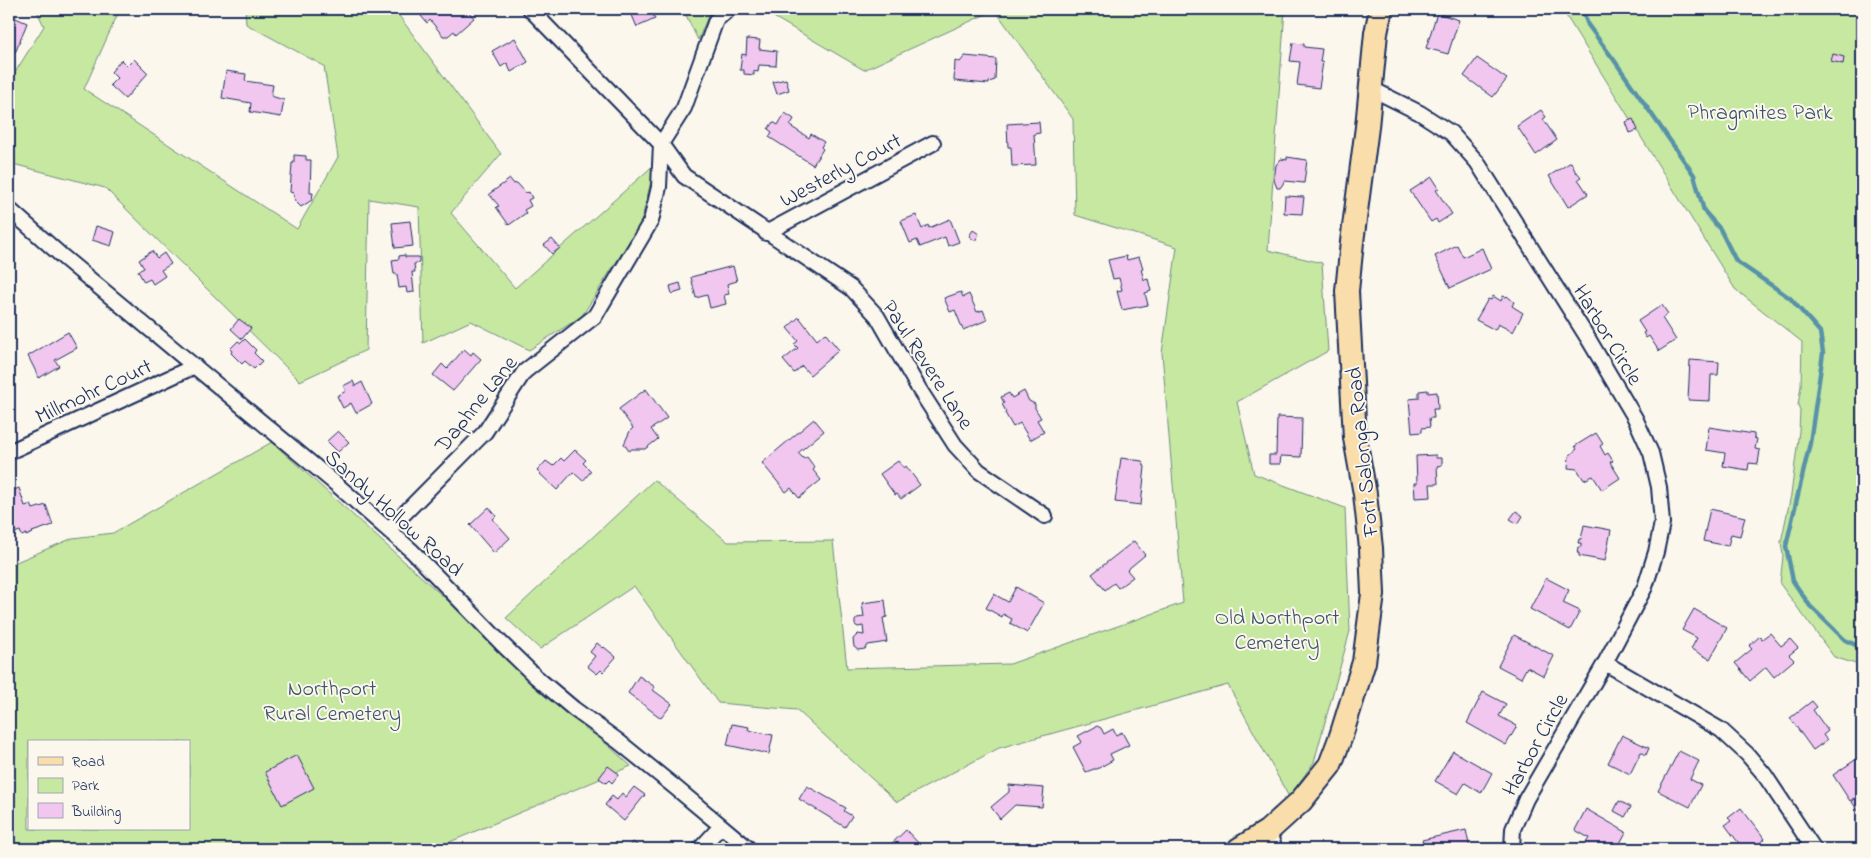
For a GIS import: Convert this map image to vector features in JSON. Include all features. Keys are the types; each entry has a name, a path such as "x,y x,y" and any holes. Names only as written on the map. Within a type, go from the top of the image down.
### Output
{"main road":[{"name":"Fort Salonga Road","path":"1239,849 1272,840 1330,765 1341,736 1366,652 1373,594 1372,566 1365,494 1355,438 1347,291 1376,33 1381,9"}],"street":[{"name":"Paul Revere Lane","path":"530,9 662,144 684,176 766,233 851,288 877,316 919,390 955,445 980,471 1045,516"},
{"path":"662,144 684,108 716,20 729,9"},
{"name":"Harbor Circle","path":"1370,88 1420,113 1451,133 1477,162 1589,340 1635,418 1650,453 1659,488 1662,523 1656,552 1645,588 1605,662 1526,799 1513,829 1512,849"},
{"name":"Westerly Court","path":"766,233 933,143"},
{"name":"Daphne Lane","path":"388,530 485,432 524,372 595,316 651,221 659,187 662,144"},
{"name":"Sandy Hollow Road","path":"9,209 412,551 536,677 574,709 654,770 749,849"},
{"name":"Millmohr Court","path":"9,452 196,366"},
{"path":"1605,662 1721,730 1747,754 1764,774 1814,849"},
{"path":"700,849 721,826"}],"green space":[{"path":"36,9 120,9 84,89 297,229 338,157 324,66 246,24 245,9 394,9 501,154 451,213 515,288 655,164 641,223 582,316 529,350 471,321 423,343 419,207 369,199 366,350 300,381 105,188 9,163 9,82 44,26"},
{"path":"683,9 714,9 709,14 698,40"},
{"name":"Old Northport Cemetery","path":"760,9 1285,9 1268,250 1322,263 1328,351 1237,402 1254,474 1345,508 1350,631 1314,762 1289,797 1228,685 999,748 897,802 797,710 718,703 634,586 540,649 506,618 654,480 728,542 833,541 847,668 1010,664 1183,603 1162,353 1177,247 1075,215 1073,119 995,10 864,70"},
{"name":"Phragmites Park","path":"1556,9 1862,9 1862,666 1834,657 1780,584 1783,556 1781,542 1791,495 1799,431 1800,410 1798,405 1801,386 1802,342 1735,289 1565,14"},
{"name":"Northport Rural Cemetery","path":"272,442 631,766 433,849 9,849 9,565 73,538 113,533"}],"building":[{"path":"429,9 466,9 474,18 456,34 454,31 448,36 443,36 430,20 427,23 421,16"},
{"path":"625,9 651,9 655,19 637,27 631,13 627,14"},
{"path":"1437,13 1459,20 1448,54 1426,48"},
{"path":"9,15 27,23 16,51 9,52"},
{"path":"515,38 528,62 511,72 507,63 501,67 492,51"},
{"path":"747,39 760,40 759,49 777,51 776,66 759,65 758,72 754,71 754,75 744,74 744,70 740,70 742,54 746,55"},
{"path":"1293,43 1304,44 1304,47 1322,49 1320,62 1323,62 1319,88 1297,85 1300,62 1290,61"},
{"path":"1833,54 1844,57 1843,64 1831,61"},
{"path":"965,56 996,59 995,80 989,82 989,84 954,81 955,61 960,62"},
{"path":"1477,58 1507,79 1493,97 1464,76"},
{"path":"134,59 148,73 125,99 110,85 117,78 111,72 121,60 127,66"},
{"path":"226,71 246,74 245,81 273,85 271,96 284,100 281,117 250,112 251,103 222,98"},
{"path":"786,79 789,90 777,94 773,82"},
{"path":"1541,110 1546,117 1543,119 1557,140 1536,155 1517,126"},
{"path":"785,113 794,119 790,126 809,138 811,134 824,142 821,147 823,149 813,165 769,137 772,132 768,129 773,122 778,125"},
{"path":"1633,119 1638,130 1630,133 1626,122"},
{"path":"1039,122 1040,133 1034,134 1036,165 1012,166 1011,147 1008,147 1007,124"},
{"path":"294,155 306,156 306,160 311,160 310,193 313,193 312,200 301,207 295,201 293,193 290,192"},
{"path":"1287,157 1307,160 1304,183 1285,181 1280,188 1277,188 1274,180 1276,165 1281,159 1287,160"},
{"path":"1571,162 1576,173 1581,177 1578,179 1588,194 1568,207 1549,176"},
{"path":"1432,177 1439,188 1436,190 1452,214 1438,223 1436,219 1431,222 1410,191"},
{"path":"510,179 514,184 517,183 526,193 529,192 532,198 528,200 531,206 524,210 526,213 509,225 496,207 499,206 489,194"},
{"path":"1285,196 1304,197 1302,214 1284,213"},
{"path":"916,215 922,229 928,225 929,228 950,219 959,242 948,246 945,237 920,247 917,240 910,243 901,221"},
{"path":"410,221 413,246 395,248 392,223"},
{"path":"96,226 115,232 111,246 92,240"},
{"path":"973,230 979,234 975,241 969,236"},
{"path":"552,239 560,248 552,254 544,245"},
{"path":"1457,245 1463,257 1482,248 1491,269 1450,288 1435,256"},
{"path":"152,251 157,258 164,253 171,264 161,270 165,276 153,284 150,279 144,282 138,271 144,268 139,260"},
{"path":"405,255 405,257 419,257 419,263 414,264 415,272 412,272 414,292 407,293 406,287 399,288 397,274 394,274 392,260 399,259 399,256"},
{"path":"1126,256 1127,260 1139,257 1143,268 1141,269 1144,280 1148,279 1151,291 1145,293 1148,305 1122,310 1117,291 1122,290 1119,278 1113,279 1108,260"},
{"path":"733,266 737,281 727,284 729,294 724,295 726,304 710,308 707,295 696,298 691,277"},
{"path":"680,283 682,291 672,294 670,286"},
{"path":"961,292 963,297 969,294 977,312 983,310 987,320 963,330 955,310 950,312 944,298"},
{"path":"1493,296 1501,301 1503,296 1507,296 1514,302 1512,306 1523,313 1513,332 1498,324 1495,330 1476,320 1488,299 1491,300"},
{"path":"1662,305 1668,314 1662,318 1676,340 1659,351 1649,336 1646,338 1643,333 1645,332 1638,321"},
{"path":"799,317 817,340 825,333 839,350 810,375 802,366 794,373 783,360 798,348 794,344 798,341 787,328"},
{"path":"239,319 251,328 242,339 231,329"},
{"path":"68,332 77,348 55,360 59,366 39,378 28,356"},
{"path":"245,339 256,350 254,353 262,361 254,369 245,361 242,364 231,353 230,349 238,341 241,343"},
{"path":"464,349 471,355 473,352 481,359 453,391 433,375 442,364 447,369"},
{"path":"1690,360 1719,362 1718,375 1711,375 1710,401 1688,400"},
{"path":"353,381 355,386 362,382 372,404 356,413 351,403 343,408 337,396 346,391 343,386"},
{"path":"646,389 667,418 651,429 658,439 645,449 632,449 629,451 624,444 633,428 619,409"},
{"path":"1428,390 1428,393 1437,392 1438,409 1433,409 1434,418 1429,418 1430,427 1422,428 1422,432 1412,433 1409,399 1419,398 1419,391"},
{"path":"1024,391 1029,401 1035,404 1035,408 1041,418 1037,420 1044,432 1030,440 1020,423 1013,427 1005,413 1001,397 1009,393 1012,398"},
{"path":"1277,417 1302,418 1301,457 1281,456 1280,464 1269,464 1269,455 1276,455"},
{"path":"814,419 824,431 798,453 804,459 807,457 815,468 813,470 821,480 799,498 791,488 786,492 762,463"},
{"path":"1709,427 1754,434 1754,438 1757,439 1755,449 1760,450 1758,464 1749,463 1748,470 1723,466 1725,453 1706,450"},
{"path":"338,431 349,442 338,452 327,441"},
{"path":"1596,433 1603,444 1600,446 1605,455 1608,453 1613,461 1610,462 1620,478 1602,490 1593,476 1584,480 1577,469 1568,468 1569,456 1577,449 1575,446"},
{"path":"575,450 586,460 583,463 591,471 583,481 573,472 557,490 537,471 546,461 553,466 561,458 564,461"},
{"path":"1436,455 1436,458 1442,458 1442,465 1437,466 1438,484 1430,484 1431,497 1415,498 1414,483 1417,483 1416,456"},
{"path":"1121,458 1142,461 1145,467 1141,505 1115,502"},
{"path":"898,461 904,468 906,466 920,485 901,499 897,494 895,495 880,474"},
{"path":"19,488 25,506 31,504 33,509 46,505 53,525 26,536 26,534 22,536 20,531 9,535 9,511 12,510 9,492"},
{"path":"489,507 496,516 493,519 510,538 494,553 470,525"},
{"path":"1710,509 1745,517 1740,536 1731,534 1728,546 1703,541"},
{"path":"1516,511 1523,516 1518,524 1510,519"},
{"path":"1584,525 1611,530 1605,561 1579,556 1579,553 1577,553 1578,547 1581,547 1581,543 1578,543 1579,539 1581,539"},
{"path":"1134,541 1145,555 1127,570 1133,577 1118,588 1114,583 1105,590 1092,574"},
{"path":"1546,578 1569,590 1563,603 1580,611 1570,630 1530,609"},
{"path":"1016,587 1044,603 1027,633 1010,623 1012,619 1003,614 1002,617 986,608 994,594 1008,602"},
{"path":"885,600 887,617 883,618 887,642 868,645 865,649 858,650 854,647 853,639 858,634 864,635 863,626 858,627 855,625 857,618 864,617 862,603"},
{"path":"1694,609 1727,628 1710,659 1691,649 1697,638 1682,630"},
{"path":"1770,633 1781,646 1790,639 1798,648 1789,655 1794,660 1774,677 1766,667 1750,681 1735,663 1752,649 1749,646 1760,636 1762,639"},
{"path":"1514,635 1554,656 1544,676 1527,667 1521,678 1498,666"},
{"path":"597,643 616,657 603,672 601,670 597,674 587,666 595,656 590,652"},
{"path":"639,676 655,687 653,690 672,704 661,718 628,693"},
{"path":"1483,692 1506,704 1499,716 1517,726 1506,745 1467,723"},
{"path":"1812,701 1817,707 1813,710 1828,731 1823,735 1827,740 1813,750 1790,718"},
{"path":"732,724 749,727 748,730 773,735 769,754 727,745"},
{"path":"1097,726 1101,728 1104,734 1113,729 1116,735 1122,732 1129,745 1110,754 1113,760 1097,769 1086,772 1073,747 1082,742 1078,736"},
{"path":"1622,735 1649,748 1646,755 1641,752 1630,774 1608,763"},
{"path":"1453,751 1492,773 1481,793 1465,783 1458,794 1435,781"},
{"path":"1679,751 1699,761 1690,779 1701,785 1690,807 1658,791"},
{"path":"297,755 314,788 282,805 265,772"},
{"path":"1861,756 1862,809 1859,812 1852,802 1855,799 1850,801 1833,775"},
{"path":"608,766 619,774 612,783 609,780 606,783 599,778"},
{"path":"1009,785 1044,788 1042,807 1015,805 1000,819 991,807 1009,792"},
{"path":"807,786 846,808 844,811 852,816 845,827 799,799"},
{"path":"634,787 645,795 624,821 605,805 612,796 617,800 622,793 626,797"},
{"path":"1619,801 1631,807 1625,817 1614,811"},
{"path":"1741,808 1765,839 1752,849 1738,849 1741,846 1725,825 1731,821 1728,818"},
{"path":"1586,809 1626,832 1617,849 1583,848 1589,838 1575,830"},
{"path":"906,830 924,849 887,848"},
{"path":"1466,830 1470,849 1424,849 1422,840"},
{"path":"633,842 642,849 627,849"}],"waterway":[{"path":"1582,9 1588,25 1694,175 1704,211 1720,229 1736,261 1790,298 1820,332 1823,353 1810,443 1786,546 1793,581 1810,606 1845,640 1862,648"}]}
